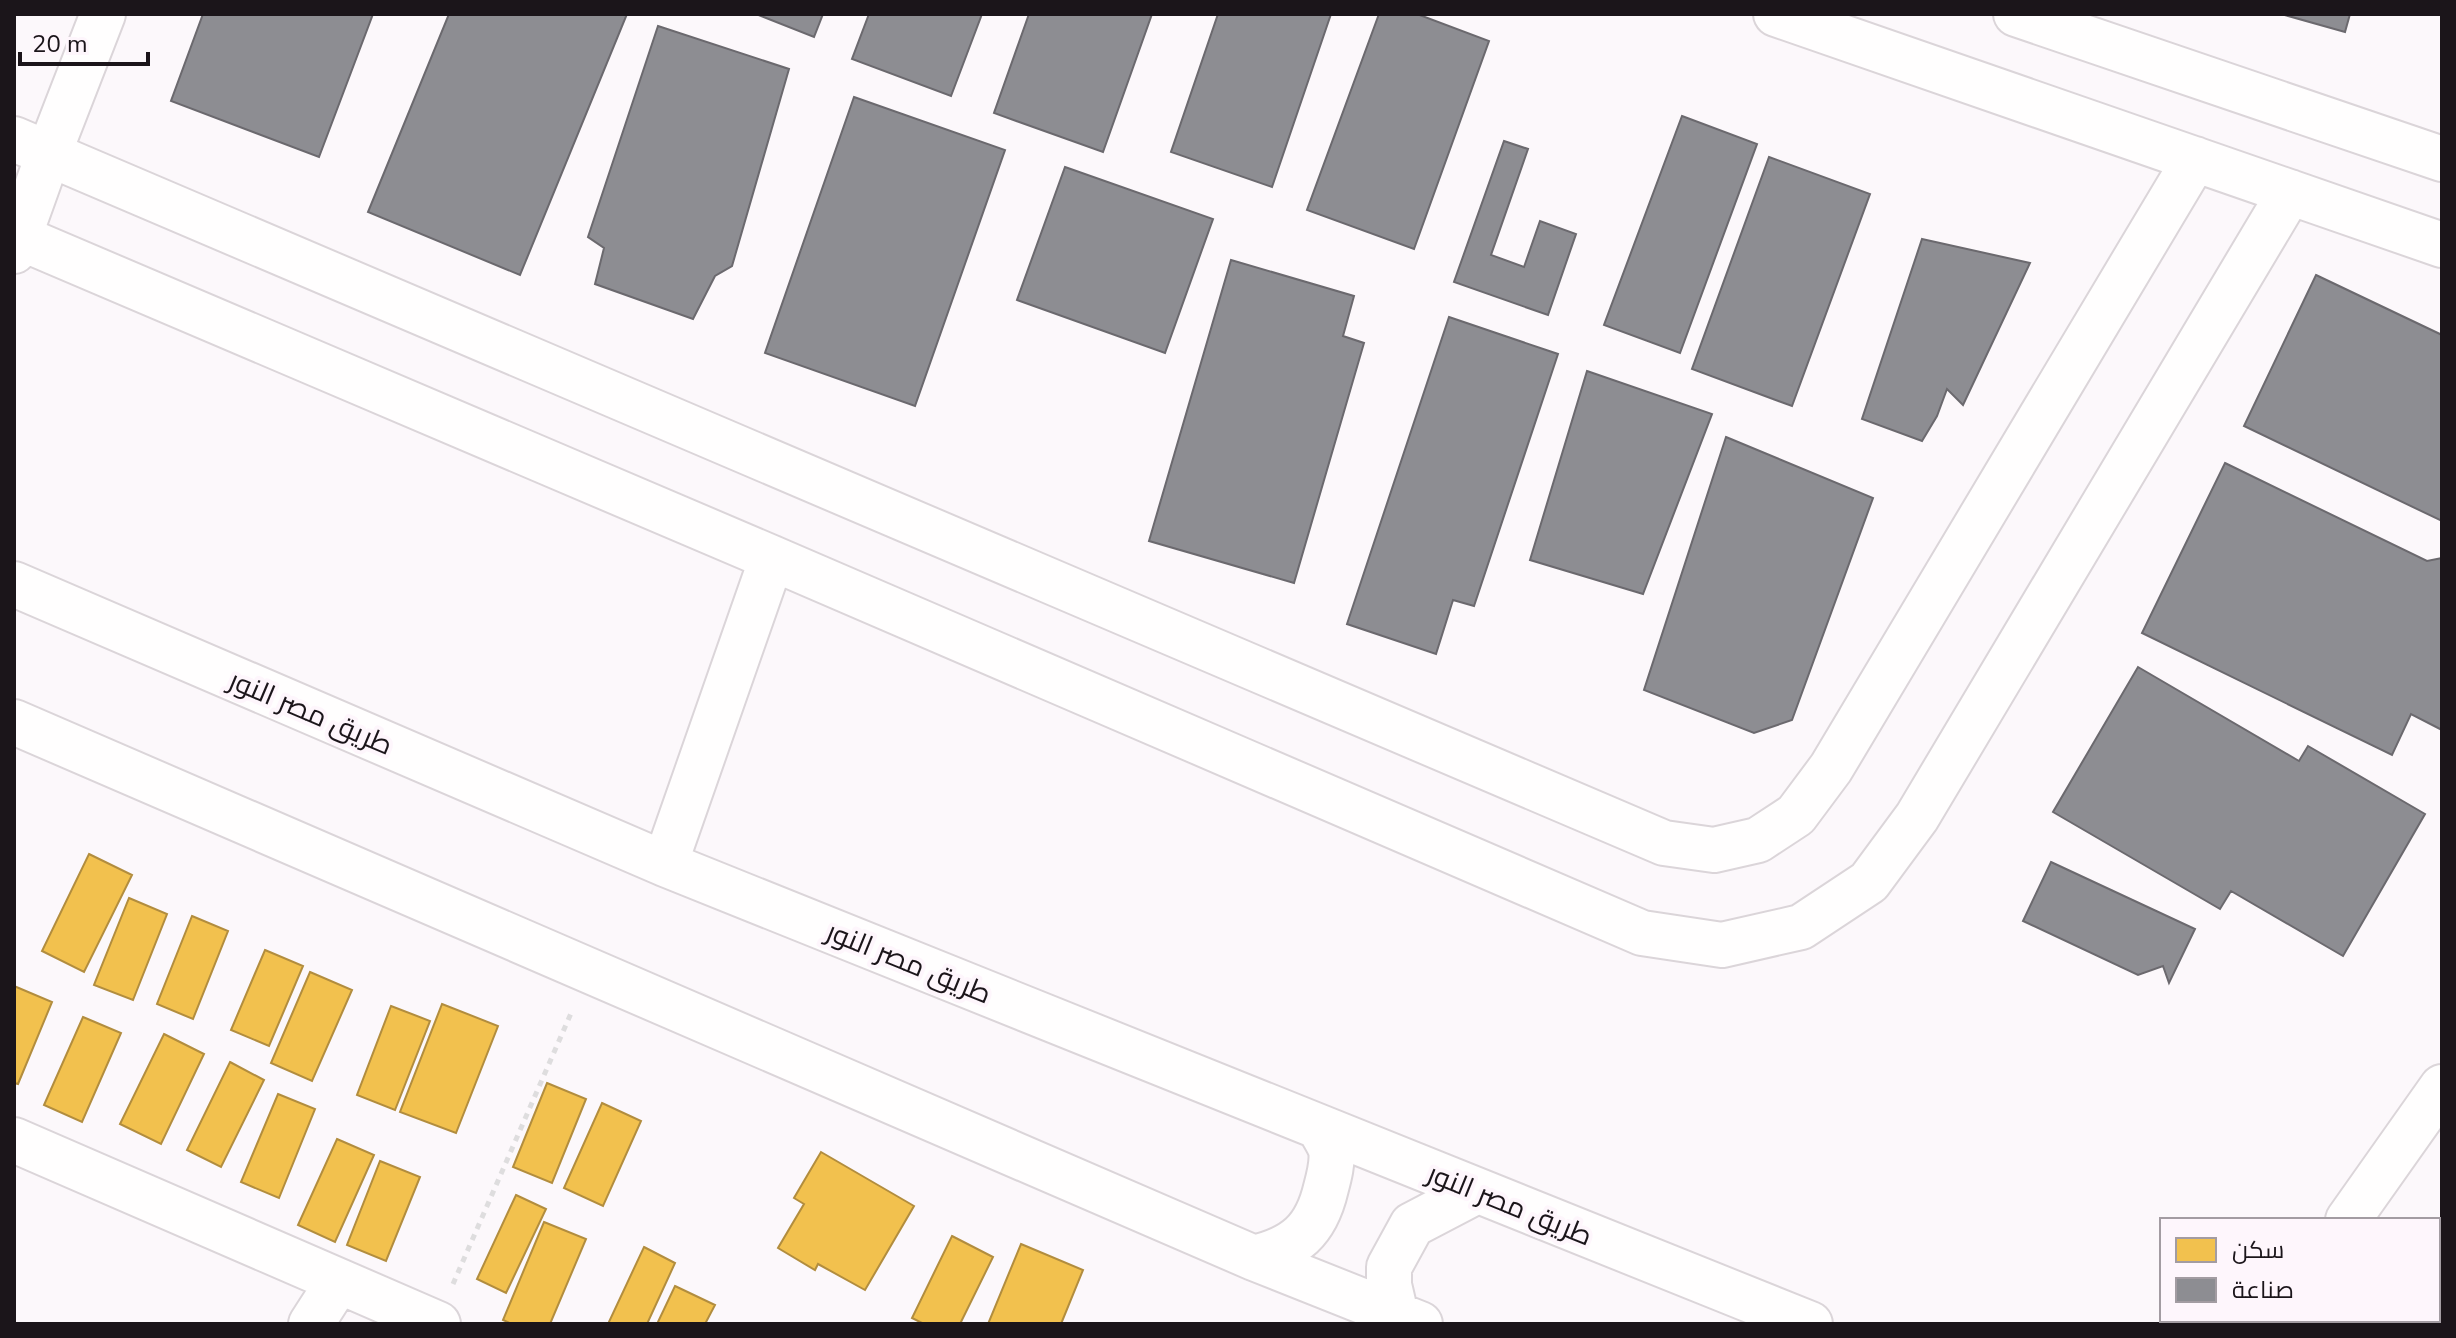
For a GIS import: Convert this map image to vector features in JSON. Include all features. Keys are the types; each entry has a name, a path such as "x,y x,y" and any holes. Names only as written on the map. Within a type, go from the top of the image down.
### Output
{"street":[{"path":"103,14 31,146 16,241 772,558 1642,933 1722,945 1801,927 1869,882 1917,817 2290,192"},
{"path":"1776,14 2442,245"},
{"path":"2016,14 2442,159"},
{"path":"31,146 1664,843 1714,850 1758,840 1796,815 1831,768 2195,159"},
{"path":"665,864 772,558"},
{"name":"طريق مصر النور","path":"14,584 665,864 1810,1324"},
{"path":"14,722 1254,1258 1408,1319"},
{"path":"2349,1218 2442,1087"},
{"path":"1254,1258 1279,1252 1297,1240 1312,1223 1323,1201 1330,1175 1331,1151 1320,1128"},
{"path":"14,1140 437,1324"},
{"path":"1408,1319 1389,1285 1389,1267 1412,1225 1477,1191"},
{"path":"311,1324 338,1282"}],"path":[{"path":"437,1324 590,970"}],"building: سكن":[{"path":"89,854 132,875 84,972 42,951"},
{"path":"129,898 167,914 133,1000 94,985"},
{"path":"192,916 228,931 193,1019 157,1004"},
{"path":"265,950 303,966 269,1046 231,1030"},
{"path":"310,972 352,990 312,1081 271,1063"},
{"path":"14,986 52,1002 18,1084 14,1083"},
{"path":"442,1004 498,1026 456,1133 400,1112"},
{"path":"391,1006 430,1021 395,1110 357,1095"},
{"path":"83,1017 121,1033 82,1122 44,1105"},
{"path":"164,1034 204,1054 161,1144 120,1124"},
{"path":"230,1062 264,1080 221,1167 187,1150"},
{"path":"547,1083 586,1099 552,1183 513,1167"},
{"path":"278,1094 315,1109 279,1198 241,1182"},
{"path":"602,1103 641,1121 603,1206 564,1188"},
{"path":"337,1139 374,1155 335,1242 298,1225"},
{"path":"821,1152 914,1206 865,1290 818,1264 815,1270 778,1248 804,1204 794,1198"},
{"path":"380,1161 420,1177 386,1261 347,1245"},
{"path":"516,1195 546,1209 506,1293 477,1279"},
{"path":"544,1222 586,1239 550,1324 512,1324 503,1320"},
{"path":"952,1236 993,1257 960,1324 924,1324 912,1318"},
{"path":"1021,1244 1083,1270 1061,1324 988,1324"},
{"path":"644,1247 675,1263 647,1324 608,1324"},
{"path":"675,1286 715,1305 705,1324 657,1324"}],"building: صناعة":[{"path":"203,14 373,14 319,157 171,101"},
{"path":"449,14 627,14 520,275 368,212"},
{"path":"756,14 823,14 814,37"},
{"path":"869,14 982,14 951,96 852,59"},
{"path":"1029,14 1152,14 1103,152 994,113"},
{"path":"1218,14 1331,14 1272,187 1171,152"},
{"path":"1379,14 1417,14 1489,41 1414,249 1307,210"},
{"path":"2281,14 2350,14 2345,32"},
{"path":"658,26 789,69 732,266 715,276 693,319 595,284 604,248 588,237"},
{"path":"854,97 1005,150 915,406 765,353"},
{"path":"1682,116 1757,144 1680,353 1604,325"},
{"path":"1504,141 1528,149 1491,255 1524,267 1540,221 1576,234 1548,315 1454,282"},
{"path":"1769,157 1870,194 1792,406 1692,369"},
{"path":"1065,167 1213,219 1165,353 1017,300"},
{"path":"1922,239 2030,263 1963,405 1947,389 1937,416 1922,441 1862,419"},
{"path":"1231,260 1354,296 1343,336 1364,343 1294,583 1149,541"},
{"path":"2316,275 2442,335 2442,521 2244,426"},
{"path":"1449,317 1558,354 1474,606 1453,600 1436,654 1347,624"},
{"path":"1587,371 1712,414 1643,594 1530,560"},
{"path":"1726,437 1873,498 1792,720 1754,733 1644,690"},
{"path":"2225,463 2427,561 2442,558 2442,730 2411,714 2392,755 2142,633"},
{"path":"2138,667 2299,761 2308,746 2425,814 2343,956 2231,891 2220,909 2053,812"},
{"path":"2051,862 2195,929 2169,983 2163,966 2138,975 2023,921"}]}
